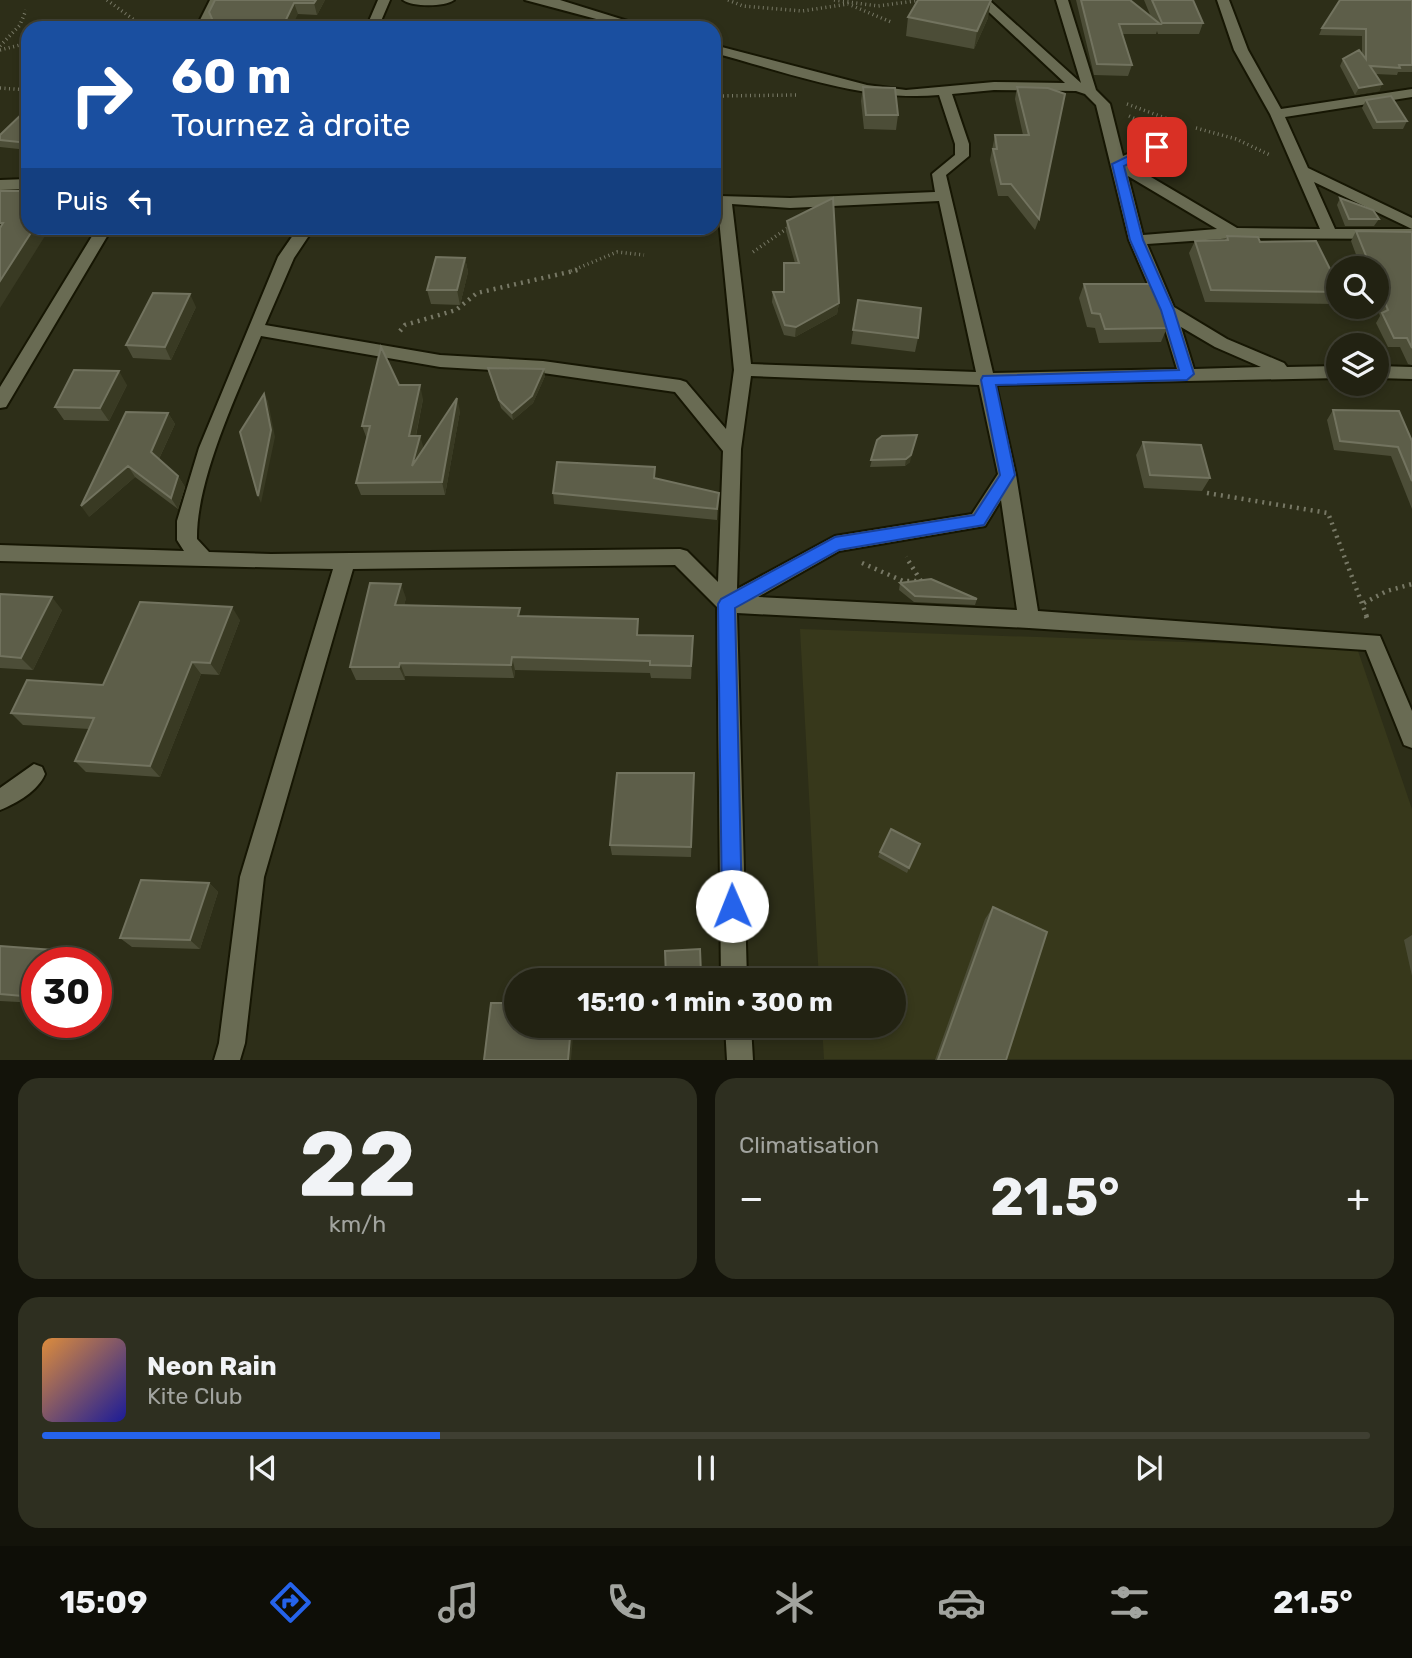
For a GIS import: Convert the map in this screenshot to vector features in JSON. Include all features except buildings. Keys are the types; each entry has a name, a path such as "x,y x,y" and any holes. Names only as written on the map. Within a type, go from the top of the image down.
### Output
{"street":[{"path":"206,21 216,0"},
{"path":"375,21 384,0"},
{"path":"409,0 447,0"},
{"path":"531,0 546,0 620,21"},
{"path":"982,0 1103,104 1137,240 1167,310 1187,374"},
{"path":"1062,0 1084,89"},
{"path":"1223,0 1241,50 1277,114 1329,232"},
{"path":"721,51 867,89 906,94 994,86 1084,89"},
{"path":"945,92 962,144 962,156 939,174 988,380 1007,475 1029,619"},
{"path":"1277,114 1319,111 1376,95 1412,93"},
{"path":"1118,164 1176,138"},
{"path":"1118,164 1235,233"},
{"path":"1299,169 1412,224"},
{"path":"0,185 21,184"},
{"path":"721,199 790,203 943,196"},
{"path":"721,210 731,263 743,370 732,449 727,604 734,968"},
{"path":"1137,240 1235,233 1412,234"},
{"path":"0,402 100,235"},
{"path":"205,561 187,540 186,523 197,478 286,257 301,235"},
{"path":"1167,310 1194,330 1224,345 1293,372"},
{"path":"256,329 380,352 486,366 542,367 680,386 732,449"},
{"path":"743,370 988,380 1326,372"},
{"path":"1389,372 1412,373"},
{"path":"727,604 835,544 896,532 978,521 1007,475"},
{"path":"0,553 205,561 345,562 680,557 727,604 1029,619 1373,642 1412,738"},
{"path":"227,1059 232,1043 252,877 345,562"},
{"path":"0,799 8,796 34,774"},
{"path":"739,1038 740,1059"}],"path":[{"path":"107,0 136,21"},
{"path":"729,0 743,6 802,11 848,4 904,4 922,0"},
{"path":"834,0 891,22"},
{"path":"22,21 26,10"},
{"path":"0,48 21,23"},
{"path":"0,48 21,44"},
{"path":"0,88 21,90"},
{"path":"1103,104 1176,138"},
{"path":"731,263 760,248 796,220"},
{"path":"380,352 405,325 456,310 477,293 585,268 617,252 644,255"},
{"path":"1207,493 1328,513 1364,603 1373,642"},
{"path":"835,544 866,566 903,581 921,581 909,565 896,532"},
{"path":"1364,603 1387,591 1412,584"}],"shaded area":[{"path":"800,629 1357,648 1412,809 1412,1059 824,1059 823,1038 906,1038 906,968 818,968"}],"route":[{"path":"732,906 727,604 835,544 896,532 978,521 1007,475 988,380 1187,374 1167,310 1137,240 1118,164 1157,147"}]}
